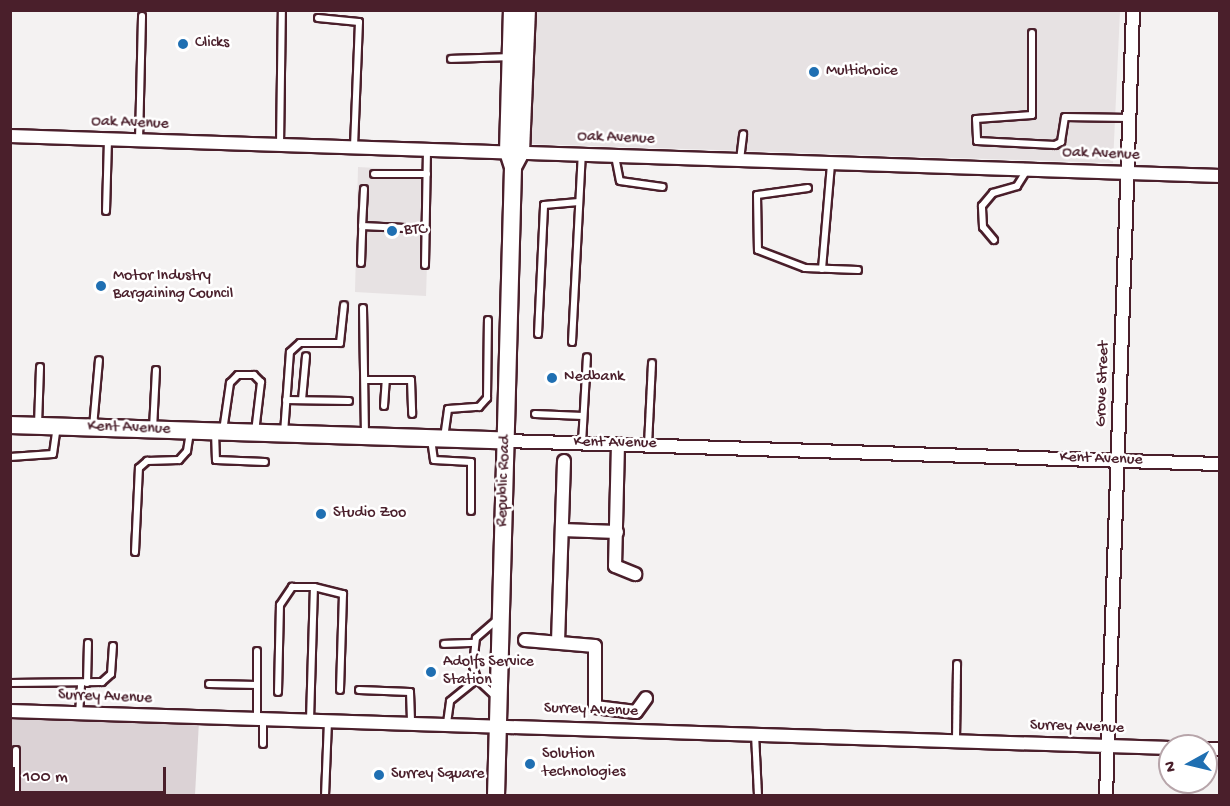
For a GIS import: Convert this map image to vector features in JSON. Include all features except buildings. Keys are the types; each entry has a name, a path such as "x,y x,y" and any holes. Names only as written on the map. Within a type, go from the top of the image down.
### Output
{"main road":[{"name":"Republic Road","path":"496,795 514,157 512,10"},
{"name":"Republic Road","path":"514,157 527,10"},
{"name":"Kent Avenue","path":"10,425 506,441"}],"street":[{"name":"Grove Street","path":"1106,795 1133,10"},
{"name":"Oak Avenue","path":"10,136 427,149 514,157 582,154 1220,176"},
{"name":"Kent Avenue","path":"506,441 1220,464"},
{"path":"618,444 615,566 635,574"},
{"path":"558,642 564,461"},
{"path":"562,530 617,532"},
{"path":"525,640 595,646 595,707 636,712 646,698"},
{"name":"Surrey Avenue","path":"10,711 447,723 1158,748"}],"lane":[{"path":"280,145 282,10"},
{"path":"139,140 142,16"},
{"path":"318,18 359,22 354,147"},
{"path":"1032,33 1032,115 976,119 977,141 1054,145 1061,142 1065,117 1129,118"},
{"path":"451,59 511,57"},
{"path":"740,160 743,134"},
{"path":"105,211 108,139"},
{"path":"425,265 427,149"},
{"path":"572,342 582,154"},
{"path":"615,156 620,181 663,187"},
{"path":"822,269 831,163"},
{"path":"994,240 982,226 982,206 993,193 1017,186 1027,169"},
{"path":"374,174 427,174"},
{"path":"808,188 757,195 754,239 762,254 822,269 858,270"},
{"path":"362,263 364,189"},
{"path":"538,334 544,205 579,202"},
{"path":"362,226 426,228"},
{"path":"284,434 293,346 340,343 344,305"},
{"path":"363,308 362,365 368,380 365,436"},
{"path":"471,511 471,462 434,460 447,408 479,407 487,398 488,320"},
{"path":"302,400 306,356"},
{"path":"582,443 587,357"},
{"path":"93,428 99,360"},
{"path":"648,445 652,363"},
{"path":"38,426 40,367"},
{"path":"153,429 156,370"},
{"path":"255,433 261,382 254,375 238,375 230,383 219,432 216,460 265,462"},
{"path":"368,380 411,380 412,414"},
{"path":"384,406 386,380"},
{"path":"286,400 349,401"},
{"path":"535,414 583,416"},
{"path":"10,457 53,454 57,426"},
{"path":"135,552 139,468 147,461 179,460 187,451 190,431"},
{"path":"278,692 280,605 292,587 314,587 343,594 339,690"},
{"path":"310,720 314,587"},
{"path":"499,700 477,679 474,643 479,635 501,616"},
{"path":"79,714 88,643"},
{"path":"444,644 474,643"},
{"path":"10,683 84,683 108,679 112,646"},
{"path":"257,651 257,685 263,744"},
{"path":"956,740 957,664"},
{"path":"447,723 450,701 477,679"},
{"path":"209,684 257,685"},
{"path":"359,690 410,692 411,723"},
{"path":"325,795 328,721"},
{"path":"755,734 759,795"},
{"path":"16,750 16,795"}],"shaded area":[{"path":"536,11 1120,11 1113,163 531,144"},
{"name":"BTC","path":"358,167 430,171 426,296 355,292"},
{"path":"11,716 199,721 195,795 11,796"}],"place":[{"name":"Clicks","path":"183,44"},
{"name":"Multichoice","path":"814,72"},
{"name":"BTC","path":"392,231"},
{"name":"Motor Industry Bargaining Council","path":"101,286"},
{"name":"Nedbank","path":"552,378"},
{"name":"Studio Zoo","path":"321,514"},
{"name":"Adolfs Service Station","path":"431,672"},
{"name":"Solution technologies","path":"530,764"},
{"name":"Surrey Square","path":"379,775"}]}
